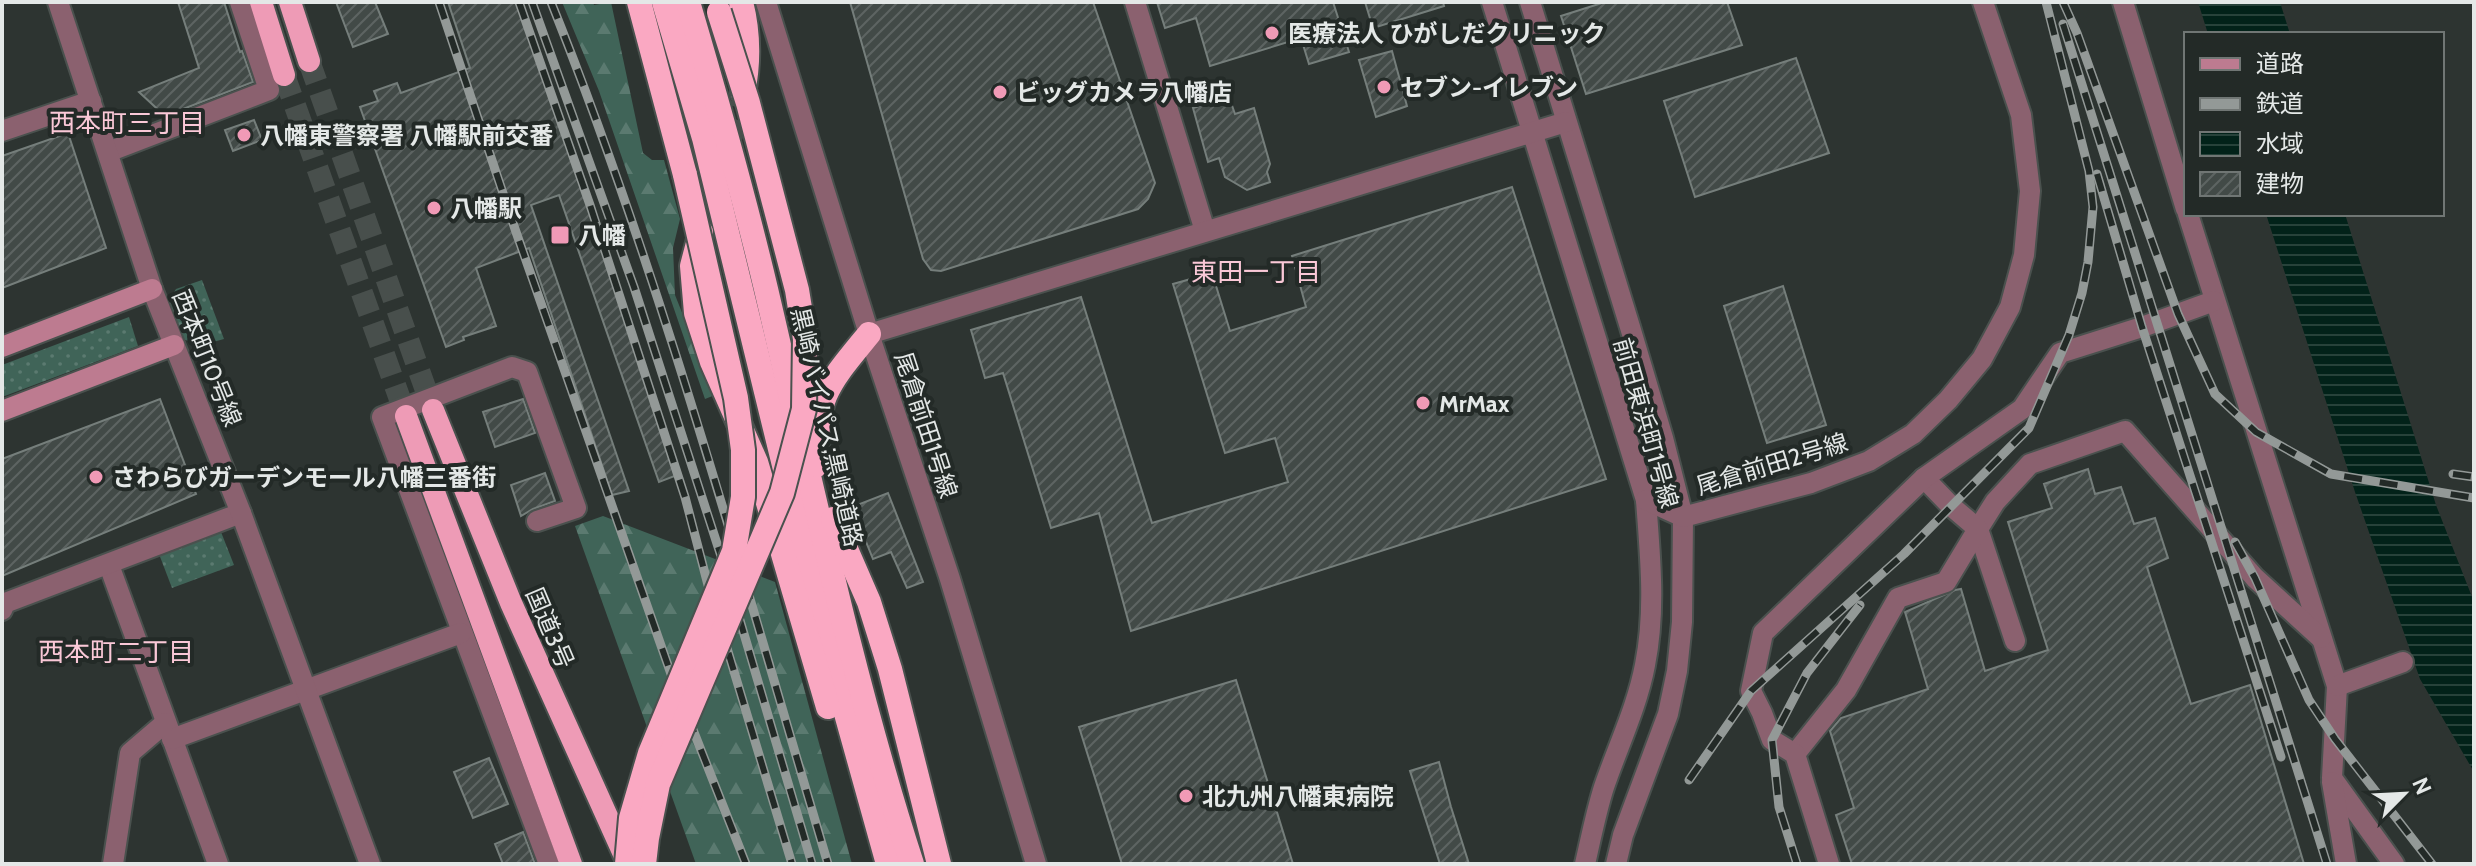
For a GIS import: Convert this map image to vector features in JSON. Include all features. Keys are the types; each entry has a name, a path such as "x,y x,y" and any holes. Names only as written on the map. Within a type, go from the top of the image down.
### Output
{"highway":[{"path":"261,2 284,75"},
{"path":"290,2 309,61"},
{"path":"628,864 631,818 650,753 734,551 743,497 743,450 736,398 685,175 639,2"},
{"name":"黒崎バイパス;黒崎道路","path":"664,2 712,169 835,674 885,864"},
{"name":"黒崎バイパス;黒崎道路","path":"688,2 761,270 840,606 912,864"},
{"path":"726,5 747,24 747,71 741,104"},
{"path":"644,864 658,784 782,493 804,409 805,339 797,290 726,5"},
{"path":"707,211 692,266 696,313 712,362 756,462 846,770 885,864"},
{"path":"869,334 826,389 816,424 817,464 829,509 869,602 890,669 939,864"},
{"name":"国道3号","path":"433,410 511,603 628,864"},
{"path":"406,416 571,864"}],"main road":[{"path":"2,347 152,289"},
{"path":"2,411 174,345"}],"street":[{"name":"西本町10号線","path":"58,2 152,289 241,513 370,864"},
{"path":"108,152 269,90 240,2"},
{"name":"尾倉前田1号線","path":"766,2 869,334 950,579 1036,864"},
{"path":"1135,2 1205,231"},
{"name":"前田東浜町1号線","path":"1492,2 1646,500 1652,579 1651,622 1645,665 1635,705 1604,789 1585,864"},
{"name":"前田東浜町1号線","path":"1530,2 1663,438 1683,517 1682,622 1677,671 1668,714 1623,835 1616,864"},
{"name":"尾倉前田2号線","path":"1646,500 1683,517 1797,487 1869,461 1913,434 1948,400 1982,359 2010,307 2024,255 2030,191 2021,115 1983,2"},
{"path":"2123,2 2184,201"},
{"path":"2,131 91,101"},
{"path":"869,334 1566,122"},
{"path":"2188,216 2337,686 2332,778 2346,864"},
{"path":"1829,864 1795,754 1772,740 1751,691 1763,633 1924,478 2022,409 2060,353 2214,301"},
{"path":"537,521 576,508 527,372 512,367 382,417 549,864"},
{"path":"1795,754 1846,690 1898,598 1946,582 1995,502 2030,464 2125,431 2255,578 2322,639"},
{"path":"1924,478 1978,529 2015,641"},
{"path":"2,610 5,603 241,513"},
{"path":"109,565 218,864"},
{"path":"113,864 130,753 169,731 308,690 461,633"},
{"path":"2337,686 2403,662"},
{"path":"2332,778 2394,864"}],"green space":[{"path":"562,2 593,2 594,5 611,2 643,153 652,160 664,160 680,219 673,248 675,295 715,395 705,399 599,91"},
{"path":"202,280 224,339 202,345 182,339 168,302 176,289"},
{"path":"129,317 138,346 2,397 2,365"},
{"path":"603,516 775,582 852,864 696,864 575,526"},
{"path":"221,532 234,565 172,588 159,554"}],"water":[{"path":"2198,2 2280,2 2289,32 2207,32"},
{"path":"2267,216 2346,216 2436,505 2474,602 2474,772 2420,679 2355,492"}],"building":[{"path":"178,2 224,2 253,82 165,116 139,92 199,68"},
{"path":"336,2 375,2 388,34 353,47"},
{"path":"448,2 519,2 680,474 659,482 559,195 531,205 629,491 612,495 529,248 476,268 496,326 463,337 464,340 446,347 360,107 378,101 374,91 397,83 401,93 470,68"},
{"name":"ビッグカメラ八幡店","path":"850,2 1093,2 1155,183 1148,199 1138,209 941,271 931,270 923,259"},
{"name":"医療法人 ひがしだクリニック","path":"1157,2 1333,2 1349,52 1309,64 1301,38 1210,66 1196,18 1165,28"},
{"path":"1365,2 1443,2 1444,6 1373,28"},
{"path":"1605,2 1727,2 1742,45 1586,94 1561,16"},
{"path":"1392,51 1407,106 1376,117 1359,60"},
{"path":"1796,58 1829,153 1695,197 1664,101"},
{"path":"1229,97 1235,114 1254,108 1270,164 1267,172 1270,182 1247,190 1225,177 1219,158 1208,162 1193,108"},
{"name":"八幡東警察署 八幡駅前交番","path":"254,120 262,140 233,151 225,130"},
{"path":"68,133 106,248 2,288 2,156"},
{"name":"MrMax","path":"1512,187 1606,479 1131,631 1099,513 1051,528 1003,373 985,378 971,330 1081,297 1152,523 1288,482 1275,438 1225,453 1173,284 1212,273 1230,331 1306,307 1292,256"},
{"path":"1783,286 1826,425 1767,443 1724,306"},
{"name":"さわらびガーデンモール八幡三番街","path":"160,399 196,494 2,576 2,459"},
{"path":"523,399 535,433 495,447 483,412"},
{"path":"2088,469 2095,494 2121,487 2134,524 2155,518 2168,558 2147,567 2191,704 2250,685 2304,864 1852,864 1836,815 1854,808 1830,731 1841,718 1928,689 1905,612 1955,590 1961,589 1985,671 2048,650 2008,522 2052,508 2044,484"},
{"path":"545,473 555,501 521,516 511,485"},
{"path":"888,493 923,582 907,588 891,552 873,559 852,507"},
{"name":"北九州八幡東病院","path":"1236,680 1293,864 1122,864 1079,727"},
{"path":"489,758 508,804 473,818 454,772"},
{"path":"1439,762 1469,864 1440,864 1410,771"},
{"path":"523,832 535,864 503,864 495,844"}],"tunnel":[{"path":"309,61 433,410"},
{"path":"284,75 406,416"},
{"path":"707,211 741,104"}],"railway":[{"path":"439,2 671,674 746,864"},
{"path":"519,2 590,205 685,497 708,585 792,864"},
{"path":"532,2 634,287 721,556 812,864"},
{"path":"551,2 592,108 665,322 828,864"},
{"path":"1689,780 1751,691 1904,554 2029,428 2069,335 2082,293 2093,207 2089,171 2046,2"},
{"path":"2063,2 2077,33 2178,314 2215,394 2256,432 2331,474 2474,498"},
{"path":"2063,24 2327,864"},
{"path":"2097,174 2142,327 2281,757"},
{"path":"2453,474 2474,477"},
{"path":"2235,542 2255,578 2309,700 2335,739 2432,864"},
{"path":"1797,864 1779,807 1772,740 1807,673 1860,605"}],"place":[{"name":"医療法人 ひがしだクリニック","path":"1272,33"},
{"name":"セブン-イレブン","path":"1384,87"},
{"name":"ビッグカメラ八幡店","path":"1000,92"},
{"name":"八幡東警察署 八幡駅前交番","path":"244,135"},
{"name":"八幡駅","path":"434,208"},
{"name":"八幡","path":"560,235"},
{"name":"MrMax","path":"1423,403"},
{"name":"さわらびガーデンモール八幡三番街","path":"96,477"},
{"name":"北九州八幡東病院","path":"1186,796"}],"district":[{"name":"西本町三丁目","path":"127,123"},
{"name":"東田一丁目","path":"1256,272"},
{"name":"西本町二丁目","path":"116,652"}]}
